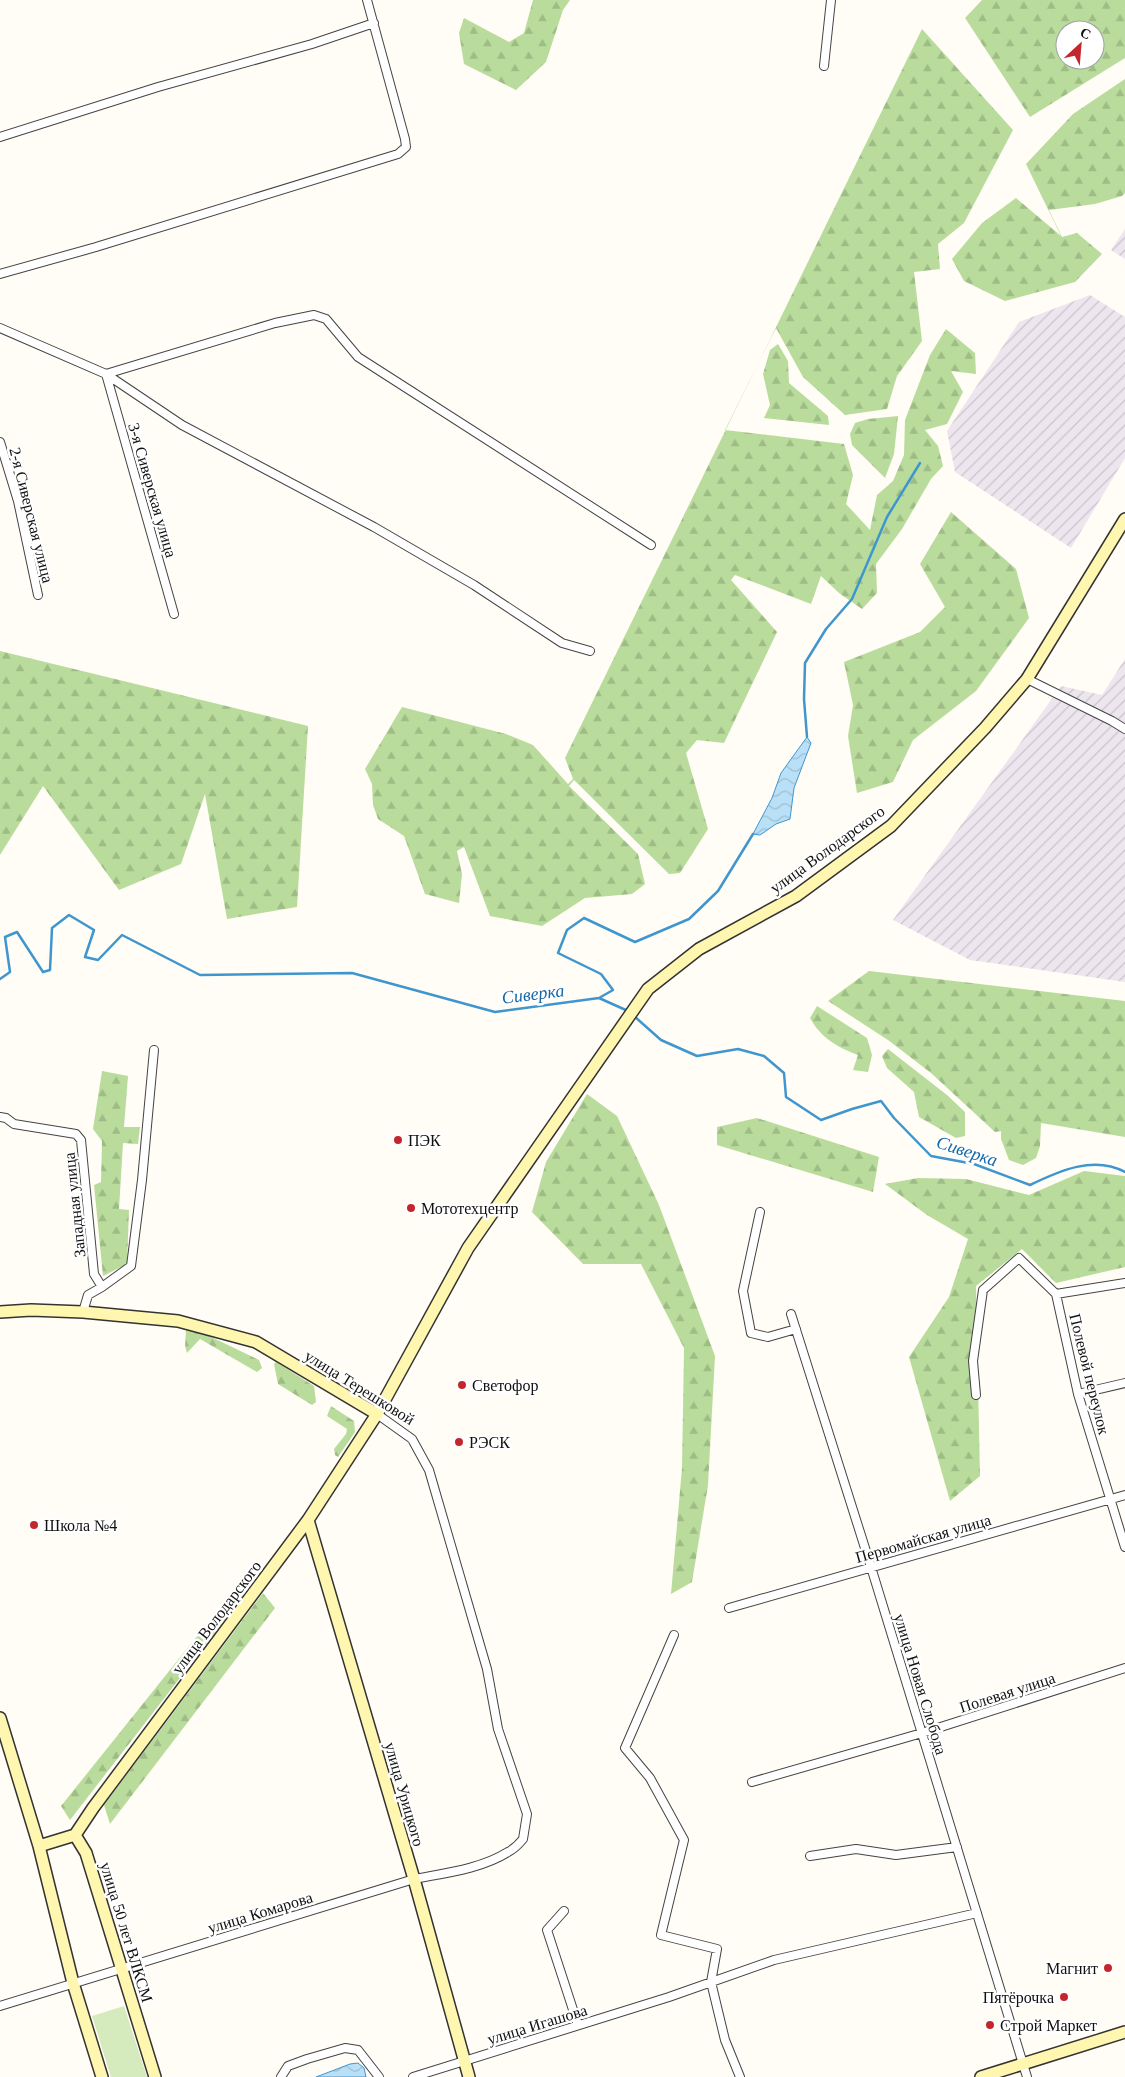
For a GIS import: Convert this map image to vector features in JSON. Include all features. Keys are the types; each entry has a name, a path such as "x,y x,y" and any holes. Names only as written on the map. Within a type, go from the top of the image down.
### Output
{"main road":[{"name":"улица Володарского","path":"76,1835 93,1808 308,1520 377,1414 468,1248 648,989 699,949 796,896 891,826 985,728 1026,679 1125,519"},
{"name":"улица Терешковой","path":"0,1312 31,1310 83,1312 178,1321 256,1342 377,1414"},
{"name":"улица Урицкого","path":"308,1520 414,1879 469,2077"},
{"path":"0,1718 39,1846 73,1983 102,2077"},
{"path":"39,1846 76,1835"},
{"name":"улица 50 лет ВЛКСМ","path":"76,1835 86,1854 156,2077"},
{"path":"981,2077 1125,2032"}],"street":[{"path":"0,274 96,247 398,154 406,147 405,139 367,0"},
{"path":"824,66 831,0"},
{"path":"0,137 158,87 312,44 374,23"},
{"path":"106,374 275,323 314,315 326,319 358,357 651,545"},
{"path":"0,328 106,374 182,425 374,527 474,585 562,643 590,651"},
{"name":"3-я Сиверская улица","path":"106,374 174,614"},
{"name":"2-я Сиверская улица","path":"0,442 18,501 38,595"},
{"path":"1026,679 1125,729"},
{"path":"83,1312 88,1295 131,1266 142,1180 154,1050"},
{"name":"Западная улица","path":"0,1117 14,1124 76,1134 81,1140 94,1274 102,1287"},
{"path":"760,1212 743,1291 751,1332 768,1337 796,1329"},
{"path":"976,1395 974,1361 983,1290 1019,1258 1056,1294 1125,1282"},
{"name":"Полевой переулок","path":"1056,1294 1078,1394 1125,1547"},
{"name":"улица Новая Слобода","path":"791,1314 871,1567 1027,2077"},
{"path":"1078,1394 1125,1383"},
{"name":"улица Терешковой","path":"377,1414 412,1439 430,1470 488,1670 498,1729 527,1814 523,1839"},
{"name":"Первомайская улица","path":"729,1608 1125,1495"},
{"path":"674,1635 625,1748 650,1778 684,1840 661,1935 717,1949 711,1982 726,2040 740,2077"},
{"name":"Полевая улица","path":"752,1782 922,1733 1125,1668"},
{"name":"улица Комарова","path":"0,2006 414,1879 452,1872 509,1852 523,1839"},
{"path":"810,1856 856,1848 896,1855 957,1847"},
{"path":"564,1911 547,1930 578,2025"},
{"name":"улица Игашова","path":"413,2077 668,1997 774,1960 977,1913"},
{"path":"281,2077 288,2066 345,2048 358,2050 379,2077"}],"shaded area":[{"path":"1125,229 1125,259 1111,250"},
{"path":"1090,295 1125,317 1125,458 1071,548 955,472 947,431 1019,322"},
{"path":"1125,659 1125,982 970,960 893,920 1061,686 1102,695"}],"green space":[{"path":"533,0 570,0 563,10 546,62 516,90 464,64 459,33 464,18 509,42 524,33"},
{"path":"982,0 1125,0 1125,58 1030,117 965,18"},
{"path":"922,29 1013,130 964,223 938,244 940,269 914,272 922,341 897,376 887,409 845,415 803,377 776,328 755,369"},
{"path":"1125,79 1125,193 1122,196 1095,204 1049,210 1062,237 1077,233 1102,254 1075,282 1005,301 964,281 952,259 982,223 1016,198 1061,236 1026,164 1073,114"},
{"path":"946,329 975,353 976,374 951,371 963,392 947,424 925,430 938,446 943,466 931,479 902,529 876,564 877,593 862,609 839,593 821,576 811,604 735,575 731,580 777,632 724,743 697,740 686,753 708,829 680,873 669,874 574,780 569,786 638,854 645,884 632,894 585,898 542,926 490,916 464,847 457,851 462,874 459,903 425,894 404,836 378,819 373,805 372,784 365,769 402,707 506,734 533,745 568,784 573,779 565,758 726,430 844,444 853,475 846,504 870,530 877,495 893,481 904,455 905,420 930,355"},
{"path":"778,344 788,361 789,383 828,416 829,425 764,418 770,405 763,374 770,350"},
{"path":"755,369 726,430 725,430"},
{"path":"898,416 894,454 885,478 852,445 850,434 855,423 868,419"},
{"path":"951,512 1016,569 1029,618 976,691 913,740 893,782 857,793 848,736 853,705 844,662 920,632 945,607 920,564"},
{"path":"0,651 308,726 297,907 227,919 205,794 181,864 119,890 43,786 0,855"},
{"path":"869,971 1125,1001 1125,1137 1041,1123 1040,1146 1036,1158 1023,1165 1009,1160 1001,1139 1001,1131 995,1132 931,1073 888,1040 828,1001"},
{"path":"817,1006 867,1038 872,1055 868,1072 853,1070 858,1055 830,1041 814,1025 810,1018"},
{"path":"888,1049 947,1095 965,1112 965,1136 956,1138 919,1117 914,1092 887,1068 882,1056"},
{"path":"102,1071 128,1076 124,1127 140,1127 138,1144 123,1143 119,1209 129,1210 127,1264 103,1276 94,1185 101,1182 102,1141 93,1129"},
{"path":"587,1094 617,1116 659,1205 715,1356 708,1485 692,1582 671,1594 682,1468 684,1348 641,1264 583,1264 532,1212 546,1162"},
{"path":"757,1118 879,1157 873,1192 717,1145 717,1127"},
{"path":"1084,1171 1125,1176 1125,1267 1056,1283 1022,1249 976,1286 980,1476 950,1501 909,1357 949,1297 968,1239 927,1215 885,1184 918,1178 966,1179 1029,1195"},
{"path":"186,1330 207,1335 259,1360 262,1368 257,1372 200,1339 187,1353 185,1346"},
{"path":"276,1362 314,1386 316,1402 312,1405 278,1384 274,1364"},
{"path":"331,1406 354,1421 355,1432 338,1457 335,1455 334,1449 346,1434 347,1429 327,1416"},
{"path":"263,1593 275,1608 110,1824 104,1805"},
{"path":"222,1605 231,1612 70,1820 61,1806"},
{"path":"124,2006 147,2077 111,2077 92,2016"}],"water":[{"path":"807,737 811,743 794,788 790,819 776,824 760,835 753,834 772,798 781,773"},
{"path":"358,2063 364,2068 366,2077 316,2077 350,2064"}],"waterway":[{"path":"807,737 804,699 805,663 826,629 852,599 887,517 920,463"},
{"path":"599,998 613,990 601,974 558,953 567,930 584,918 635,942 689,919 718,891 753,834"},
{"name":"Сиверка","path":"0,979 10,972 5,937 17,932 43,972 50,970 52,928 69,915 94,930 85,957 98,960 122,935 200,975 352,973 495,1012 599,998 628,1011"},
{"name":"Сиверка","path":"634,1016 661,1040 697,1056 738,1049 764,1056 784,1073 786,1097 821,1120 881,1101 894,1118 931,1156 974,1164 1030,1185 1065,1170 1089,1165 1113,1167 1125,1172"}],"place":[{"name":"ПЭК","path":"398,1140"},
{"name":"Мототехцентр","path":"411,1208"},
{"name":"Светофор","path":"462,1385"},
{"name":"РЭСК","path":"459,1442"},
{"name":"Школа №4","path":"34,1525"},
{"name":"Магнит","path":"1108,1968"},
{"name":"Пятёрочка","path":"1064,1997"},
{"name":"Строй Маркет","path":"990,2025"}]}
